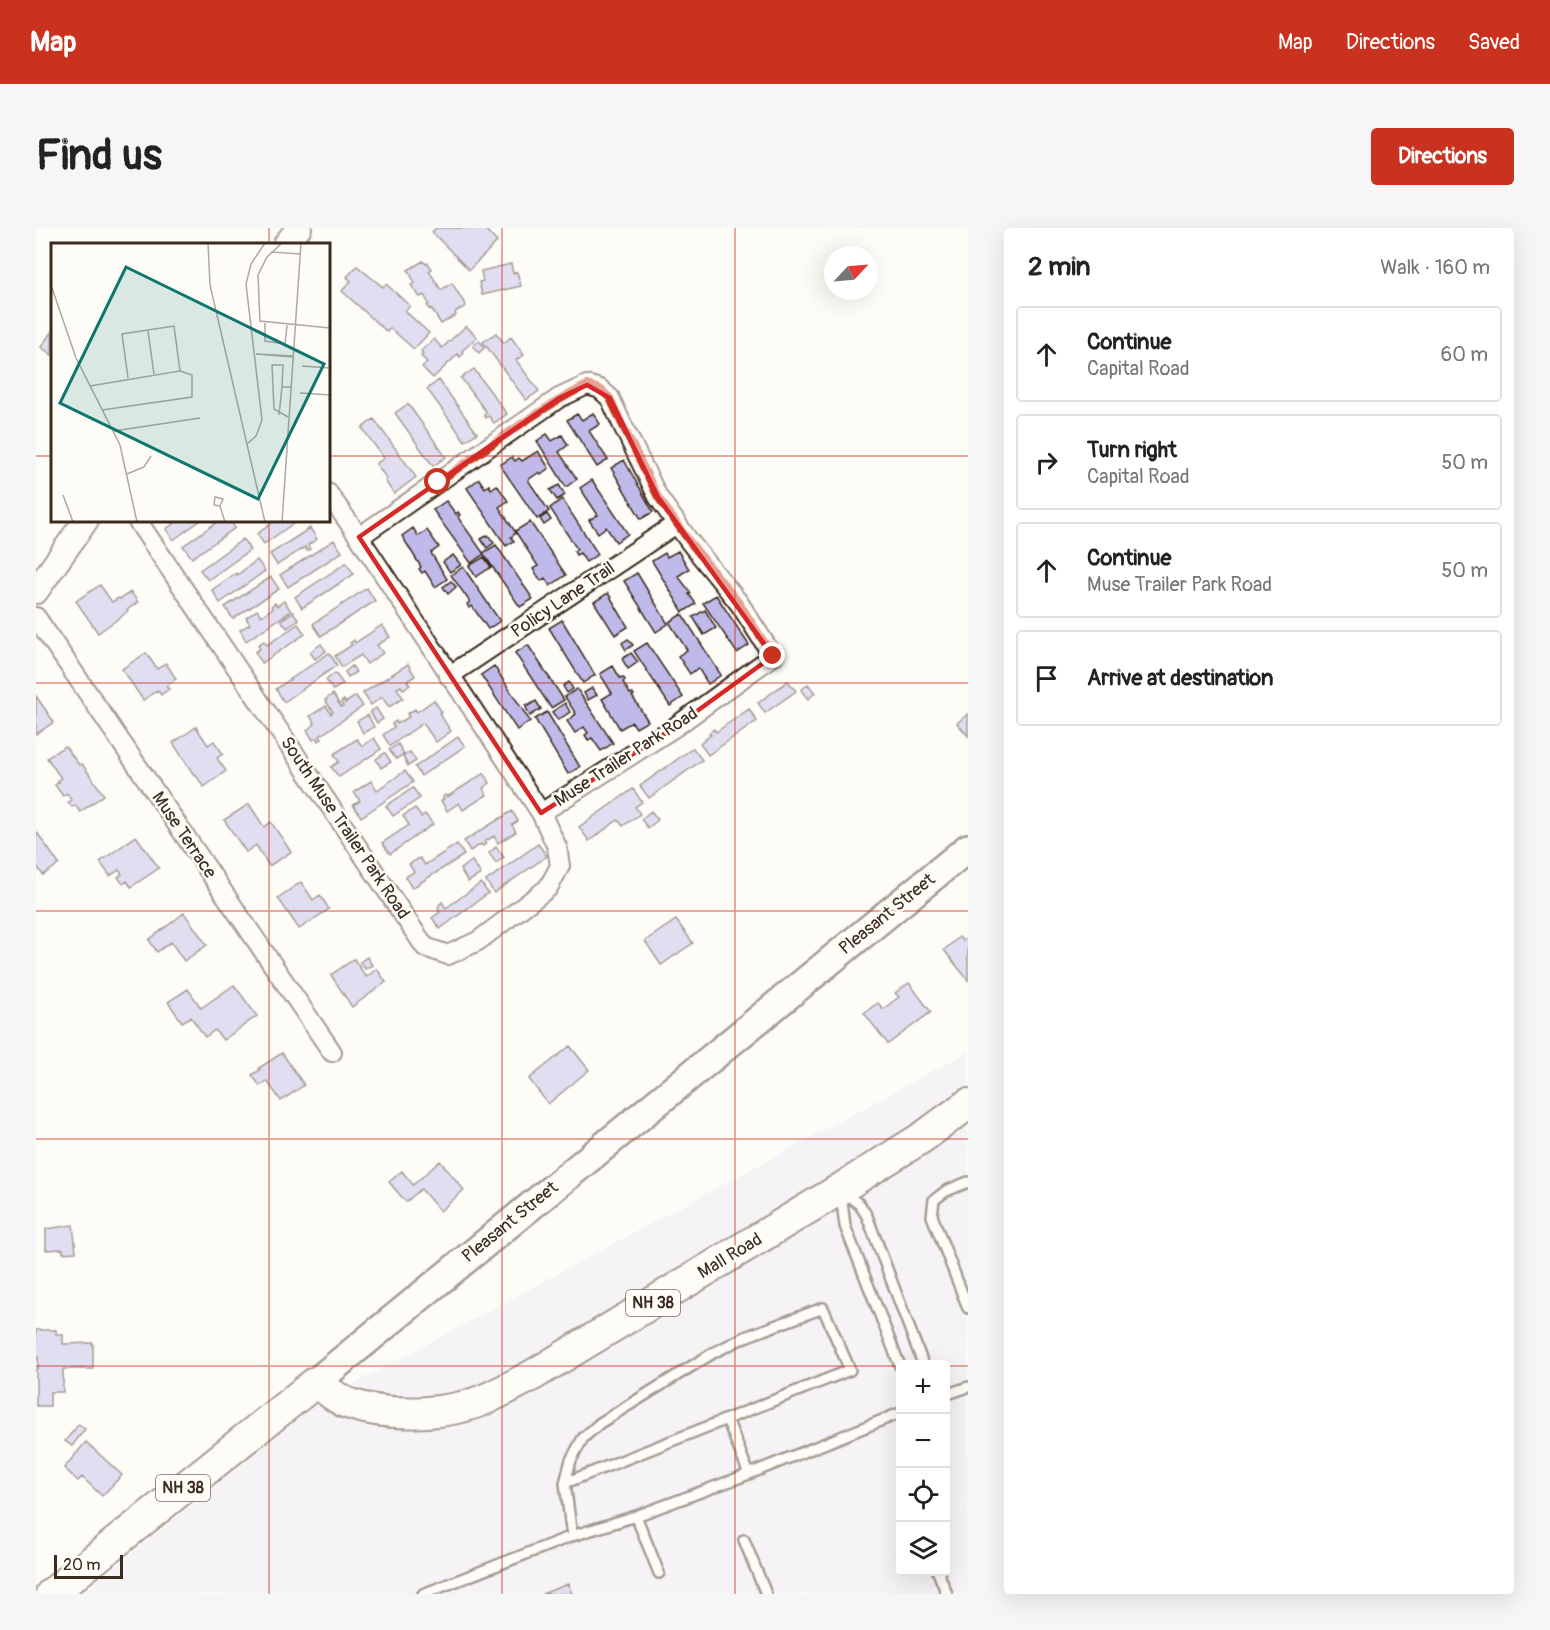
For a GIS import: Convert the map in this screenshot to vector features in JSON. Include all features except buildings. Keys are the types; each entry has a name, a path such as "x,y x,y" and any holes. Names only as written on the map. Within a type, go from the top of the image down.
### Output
{"main road":[{"name":"Pleasant Street","path":"51,1594 316,1382 968,848"},
{"name":"Mall Road","path":"316,1382 345,1402 383,1411 409,1413 435,1411 461,1407 486,1399 533,1375 840,1189 923,1137 968,1104"}],"street":[{"path":"287,243 299,228"},
{"path":"359,537 560,398 587,385 600,389 610,398 658,497 676,524"},
{"name":"Muse Trailer Park Road","path":"330,496 541,813 675,727 773,656 739,603 676,524"},
{"path":"36,591 85,522"},
{"name":"South Muse Trailer Park Road","path":"138,522 425,947 448,955 478,941 548,888 560,866 557,847 541,813"},
{"name":"Policy Lane Trail","path":"450,676 676,524"},
{"name":"Muse Terrace","path":"36,617 333,1052"}],"lane":[{"path":"968,1182 946,1191 934,1200 932,1216 968,1308"},
{"path":"840,1189 860,1205 867,1216 921,1360"},
{"path":"840,1189 845,1226 898,1360"},
{"path":"565,1483 850,1370 823,1308 745,1337 713,1353 600,1423 583,1438 571,1460 565,1483 572,1536"},
{"path":"950,1393 968,1387"},
{"path":"423,1594 572,1536 636,1516 749,1474 898,1414"},
{"path":"728,1419 749,1474"},
{"path":"636,1516 658,1573"},
{"path":"744,1540 765,1594"},
{"path":"940,1576 947,1594"}],"highlighted area":[{"path":"587,385 610,398 658,497 773,656 675,727 541,813 359,537 559,398"}],"shaded area":[{"path":"968,1052 968,1594 82,1594 315,1405"}],"route":[{"path":"438,482 560,398 587,385 600,389 610,398 658,497 676,524 739,603 773,656"}]}
